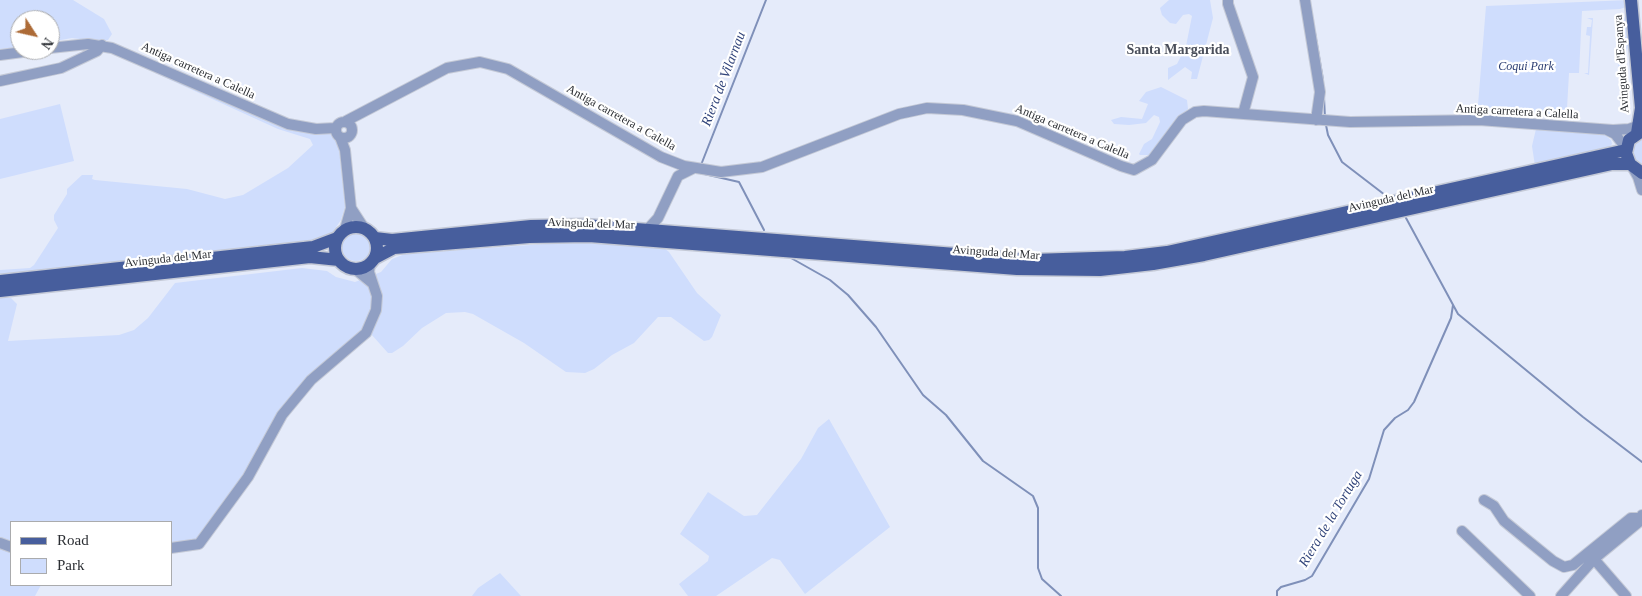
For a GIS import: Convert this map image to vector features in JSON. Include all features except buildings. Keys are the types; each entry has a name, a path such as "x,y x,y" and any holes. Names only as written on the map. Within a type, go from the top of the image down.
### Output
{"main road":[{"name":"Avinguda d'Espanya","path":"1631,0 1640,104 1636,130"},
{"name":"Avinguda d'Espanya","path":"1638,0 1642,50"},
{"path":"1635,169 1626,149 1629,140 1636,130"},
{"path":"1606,160 1626,149"},
{"path":"1606,160 1635,169"},
{"name":"Avinguda del Mar","path":"375,238 392,240 531,226 585,225 1032,260 1125,257 1167,252 1606,160"},
{"name":"Avinguda del Mar","path":"372,261 394,248 529,237 589,236 1017,270 1100,270 1153,264 1204,254 1606,160"},
{"path":"351,227 364,228 375,238 377,244 372,261 354,269 339,260 335,249 341,233 351,227"},
{"name":"Avinguda del Mar","path":"0,281 313,247 341,233"},
{"name":"Avinguda del Mar","path":"0,291 310,257 339,260"}],"street":[{"path":"1228,0 1253,77 1243,114"},
{"path":"1305,0 1320,92 1318,120"},
{"path":"0,81 61,68 97,51 102,45"},
{"name":"Antiga carretera a Calella","path":"60,47 102,45 152,64 288,124 316,129 335,128"},
{"name":"Antiga carretera a Calella","path":"346,121 447,68 480,62 508,69 673,162 694,168 721,172 754,169 899,114 935,108 980,112 1017,121 1134,170 1152,160 1176,126 1195,112 1333,121 1479,120 1606,130 1636,130"},
{"path":"344,137 336,134 335,128 338,123 346,121 352,129 344,137 351,208 364,228"},
{"path":"1606,130 1615,134 1626,149"},
{"path":"647,230 658,218 678,176 677,167 673,162"},
{"path":"678,176 694,168"},
{"path":"1635,169 1642,190"},
{"path":"341,233 351,208"},
{"path":"658,218 660,226 672,232"},
{"path":"172,548 199,544 248,477 282,415 311,380 366,333 376,310 377,296 372,283 372,261"},
{"path":"354,269 372,283"},
{"path":"1484,500 1494,506 1504,521 1553,562 1564,567 1573,565 1640,519"},
{"path":"1561,596 1594,559 1640,519"},
{"path":"1462,531 1530,596"},
{"path":"1594,559 1626,596"}],"green space":[{"path":"0,0 73,0 104,19 112,34 108,40 102,42 72,38 60,40 60,10 10,10 10,48 0,49"},
{"path":"1169,0 1210,0 1213,18 1197,79 1191,79 1192,72 1185,67 1168,80 1168,68 1177,64 1186,46 1192,16 1189,14 1183,15 1176,24 1170,23 1162,15 1160,8"},
{"name":"Coqui Park","path":"1629,0 1629,6 1620,9 1582,11 1579,73 1569,73 1567,108 1559,115 1492,109 1478,105 1486,6"},
{"path":"1630,17 1631,29 1622,79 1619,78 1615,18"},
{"path":"1587,18 1593,18 1589,75 1584,73 1588,73 1590,36 1586,35 1587,27 1591,27 1592,20"},
{"path":"157,68 278,124 328,131 335,135 338,138 345,207 341,220 332,233 322,239 310,241 0,275 0,270 30,268 34,265 58,228 54,215 67,194 67,189 82,175 93,175 92,179 95,180 187,189 225,199 243,195 288,168 313,145 310,139 278,129 155,73"},
{"path":"1161,87 1187,100 1188,109 1175,121 1152,155 1140,155 1144,144 1152,139 1160,122 1159,117 1154,115 1146,123 1129,125 1114,124 1111,120 1121,117 1142,119 1148,104 1139,101 1146,92"},
{"path":"60,104 74,161 0,179 0,119"},
{"path":"1536,129 1604,134 1611,140 1612,144 1606,150 1535,166 1532,146"},
{"path":"1642,138 1642,164 1635,159 1633,150 1636,142"},
{"path":"356,233 366,237 370,247 366,257 356,261 346,257 342,247 346,237"},
{"path":"559,243 599,243 664,248 669,252 697,293 721,315 712,337 704,341 671,317 658,317 634,343 585,373 566,372 524,343 473,314 465,312 446,313 422,328 403,346 392,353 388,353 371,334 327,368 286,412 208,539 172,544 172,521 10,521 10,586 40,586 35,596 0,596 0,298 11,298 17,304 8,341 119,335 134,330 148,318 175,283 302,268 327,271 336,277 355,282 381,272 392,259 405,254"},
{"path":"829,419 890,527 805,594 780,560 772,558 716,596 688,596 679,584 708,561 709,556 680,534 708,492 744,516 757,515 801,459 818,428"},
{"path":"500,573 521,596 472,596 478,588"}],"waterway":[{"name":"Riera de Vilarnau","path":"701,165 766,0"},
{"path":"1315,33 1323,80"},
{"path":"1324,97 1325,118"},
{"path":"1326,125 1328,135 1342,162 1385,195"},
{"name":"Riera de Vilarnau","path":"700,173 739,182 764,230"},
{"path":"1406,218 1458,314 1583,417 1642,462"},
{"path":"791,258 830,280 848,295 876,327 923,395 946,415 983,461 1033,496 1038,508 1038,568 1042,579 1061,596"},
{"name":"Riera de la Tortuga","path":"1277,596 1277,591 1281,587 1312,576 1369,479 1384,430 1395,418 1408,410 1414,402 1451,318 1453,305"}],"district":[{"name":"Santa Margarida","path":"1178,50"}]}
